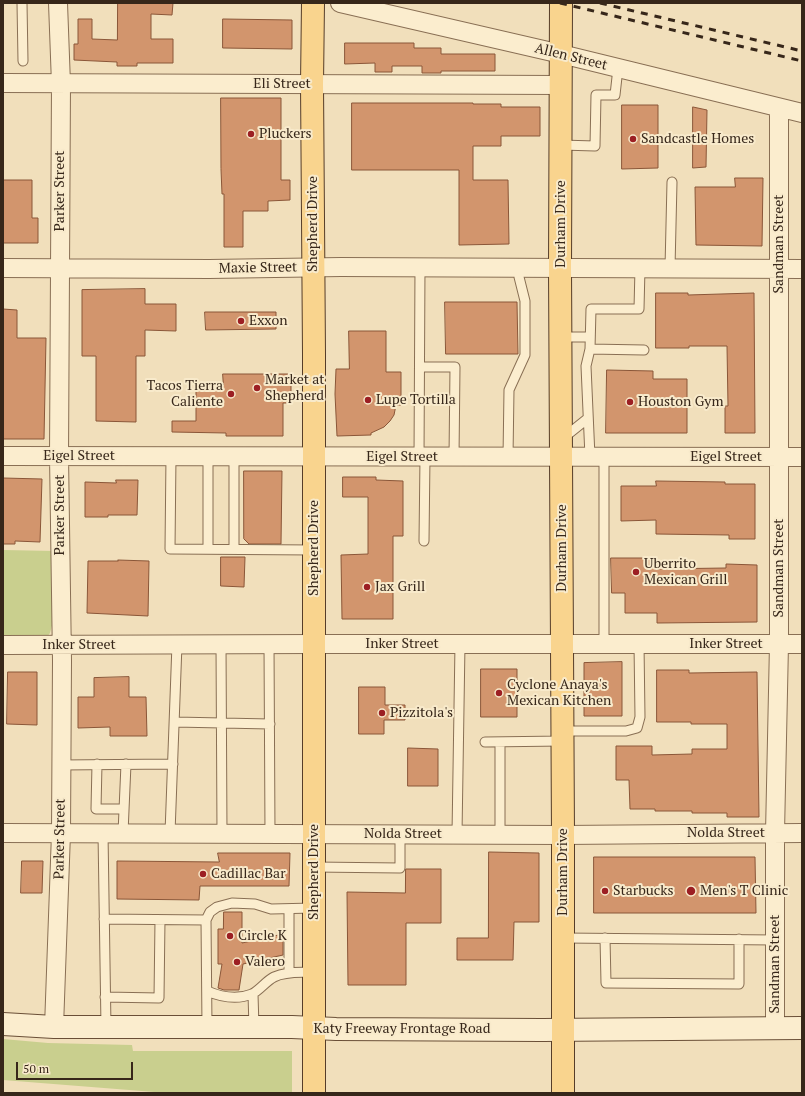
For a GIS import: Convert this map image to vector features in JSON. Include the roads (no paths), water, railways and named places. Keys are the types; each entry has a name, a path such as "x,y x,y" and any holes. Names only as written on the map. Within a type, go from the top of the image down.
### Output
{"main road":[{"name":"Shepherd Drive","path":"313,3 314,1093"},
{"name":"Durham Drive","path":"561,3 560,268 563,736 563,1093"},
{"name":"Katy Freeway Frontage Road","path":"3,1024 54,1027 292,1027 563,1030 802,1028"}],"street":[{"name":"Parker Street","path":"54,1027 61,833 61,84 58,3"},
{"name":"Allen Street","path":"340,3 561,54 802,113"},
{"name":"Eli Street","path":"3,83 561,85"},
{"name":"Sandman Street","path":"775,1028 775,833 780,644 779,108"},
{"name":"Maxie Street","path":"3,268 420,267 802,269"},
{"name":"Eigel Street","path":"3,456 508,457 561,449 597,457 802,457"},
{"name":"Inker Street","path":"3,645 802,644"},
{"name":"Nolda Street","path":"3,833 563,835 802,833"}],"lane":[{"path":"22,3 23,61"},
{"path":"561,145 594,146 596,95 616,95 618,68"},
{"path":"670,268 672,182"},
{"path":"420,267 420,367 424,541"},
{"path":"508,457 509,390 525,355 525,301 519,277 519,268"},
{"path":"604,644 597,457 588,419 586,366 590,349 590,309 639,309 640,268"},
{"path":"561,337 590,337"},
{"path":"590,349 644,350"},
{"path":"420,367 455,367 454,457"},
{"path":"561,449 588,419"},
{"path":"171,456 170,549 314,550"},
{"path":"208,456 208,549"},
{"path":"234,456 234,549"},
{"path":"170,833 177,644"},
{"path":"222,644 222,834"},
{"path":"269,644 270,834"},
{"path":"457,834 460,644"},
{"path":"485,742 626,731 637,728 640,717 639,644"},
{"path":"175,722 270,724"},
{"path":"500,742 500,834"},
{"path":"97,764 96,809 124,809"},
{"path":"123,833 126,764"},
{"path":"61,765 173,764"},
{"path":"103,833 106,1027"},
{"path":"314,867 400,868 400,834"},
{"path":"207,1028 206,920 210,912 217,907 232,903 255,904 271,909 314,908"},
{"path":"289,909 289,973"},
{"path":"104,919 206,920"},
{"path":"105,997 159,998 160,920"},
{"path":"563,938 775,940"},
{"path":"605,938 606,983 723,984 739,984 739,939"},
{"path":"207,991 218,996 234,997 253,994 274,977 289,973 314,972"},
{"path":"253,994 254,1028"}],"railway":[{"path":"560,3 802,61"},
{"path":"600,3 802,51"}],"place":[{"name":"Pluckers","path":"251,134"},
{"name":"Sandcastle Homes","path":"633,139"},
{"name":"Exxon","path":"241,321"},
{"name":"Market at Shepherd","path":"257,388"},
{"name":"Tacos Tierra Caliente","path":"231,394"},
{"name":"Lupe Tortilla","path":"368,400"},
{"name":"Houston Gym","path":"630,402"},
{"name":"Uberrito Mexican Grill","path":"636,572"},
{"name":"Jax Grill","path":"367,587"},
{"name":"Cyclone Anaya's Mexican Kitchen","path":"499,693"},
{"name":"Pizzitola's","path":"382,713"},
{"name":"Cadillac Bar","path":"203,874"},
{"name":"Starbucks","path":"605,891"},
{"name":"Men's T Clinic","path":"691,891"},
{"name":"Circle K","path":"230,936"},
{"name":"Valero","path":"237,962"}]}
